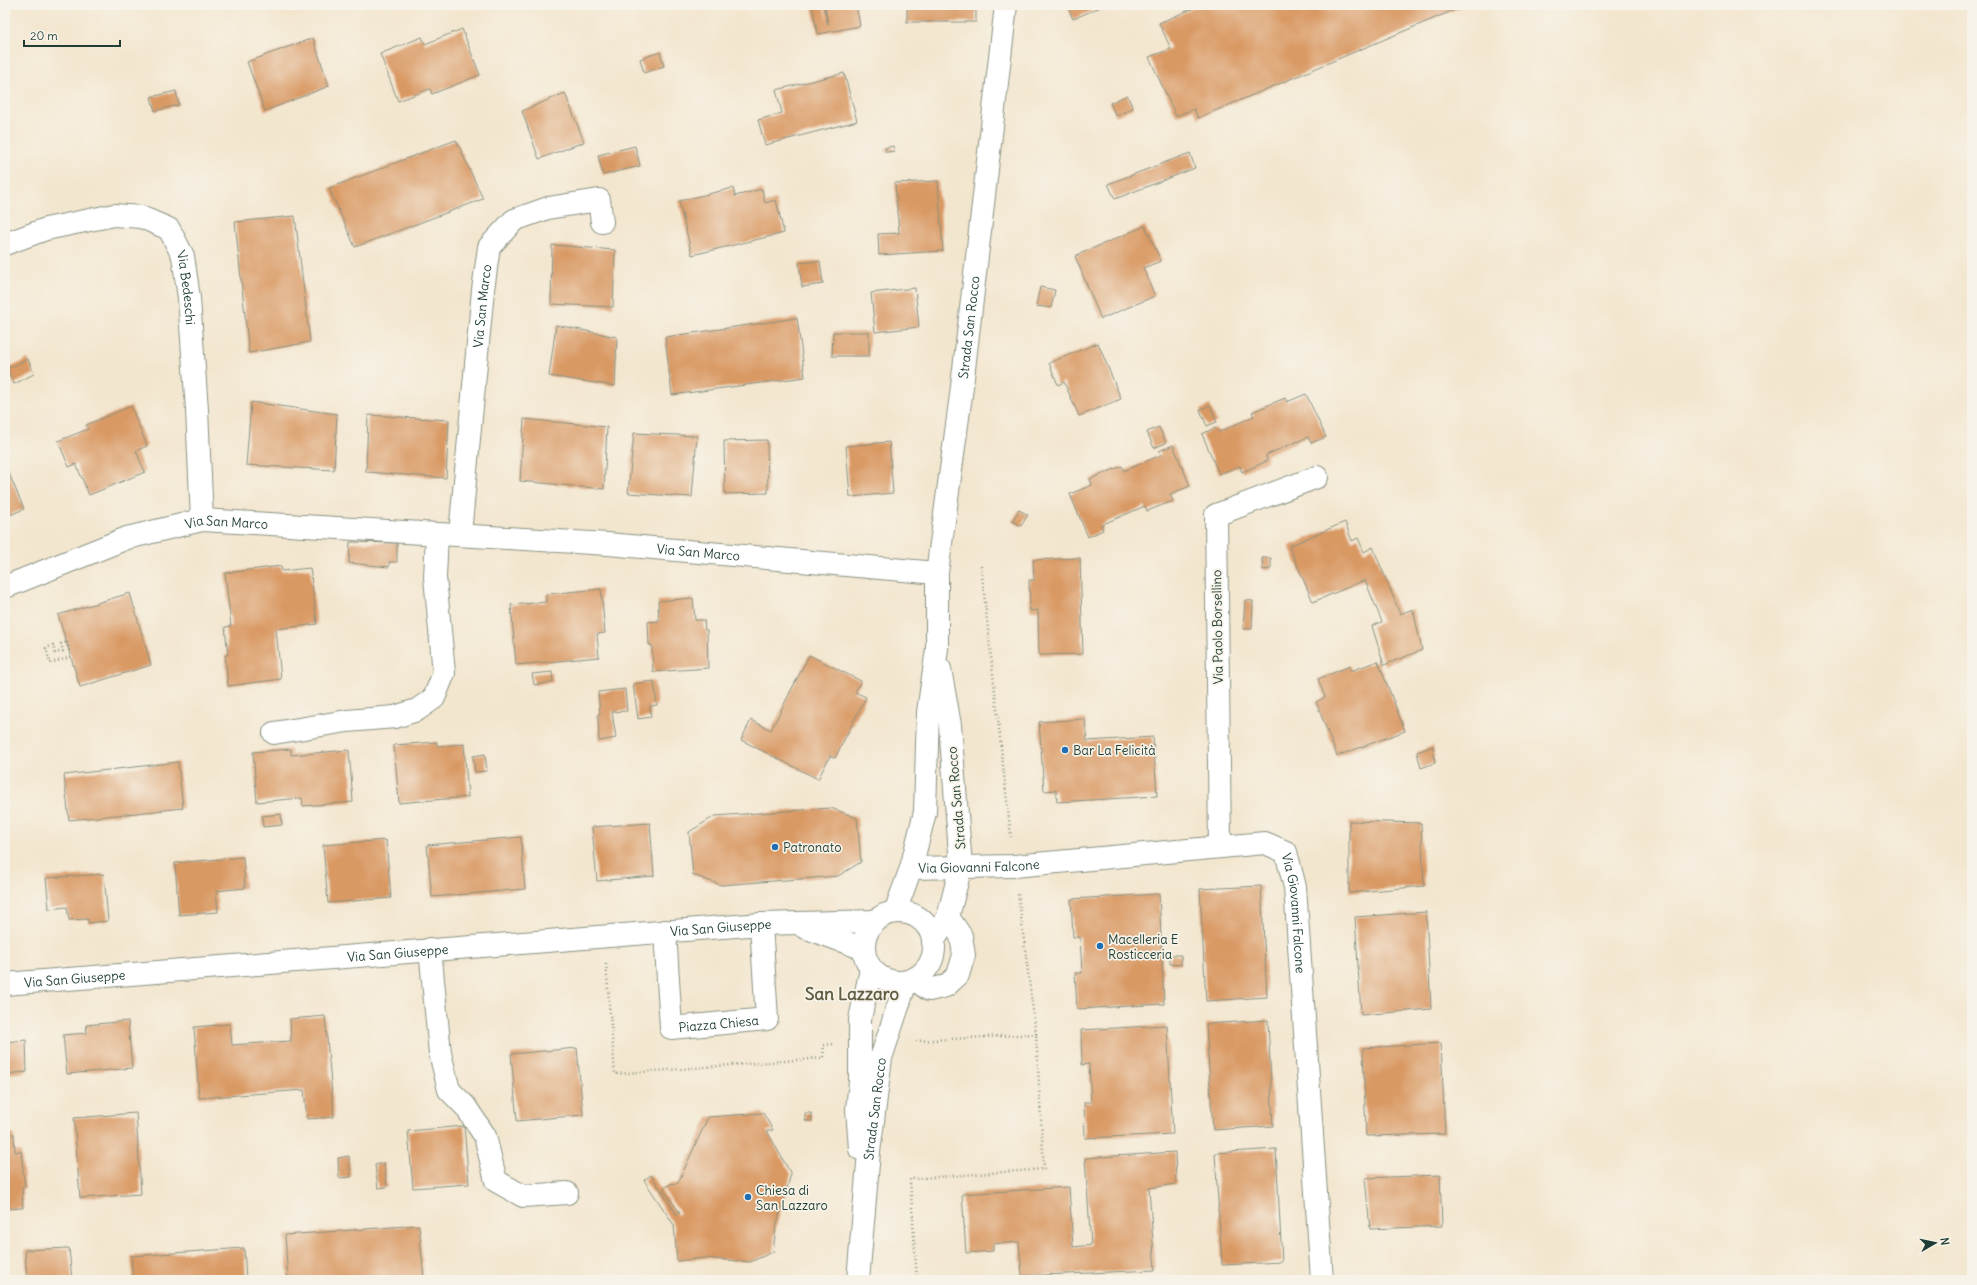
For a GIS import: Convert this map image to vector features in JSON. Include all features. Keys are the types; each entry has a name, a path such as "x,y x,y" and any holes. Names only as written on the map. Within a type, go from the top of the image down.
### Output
{"street":[{"name":"Strada San Rocco","path":"885,916 911,868 925,812 928,712 937,649 937,573 961,395 1006,5"},
{"name":"Via San Marco","path":"460,534 483,290 489,247 514,220 548,208 599,200 602,222"},
{"name":"Via Bedeschi","path":"5,244 46,229 114,215 141,217 168,229 182,256 189,298 197,410 202,520"},
{"name":"Via Paolo Borsellino","path":"1220,847 1216,516 1317,477"},
{"name":"Via San Marco","path":"5,587 127,538 202,520 437,535 460,534 608,544 937,573"},
{"path":"274,733 347,721 395,717 417,710 434,698 444,674 435,577 437,535"},
{"name":"Strada San Rocco","path":"934,942 948,917 961,866 950,725 937,649"},
{"name":"Via Giovanni Falcone","path":"911,868 1014,866 1265,843 1286,852 1295,887 1322,1280"},
{"path":"906,913 916,916 924,923 934,942 930,964 923,972 910,980 896,982 887,980 878,975 868,959 865,938 869,929 885,916 906,913"},
{"name":"Via San Giuseppe","path":"5,984 430,949 885,916"},
{"path":"910,980 929,990 946,986 958,975 964,955 961,936 948,917"},
{"name":"Via San Giuseppe","path":"790,922 868,959"},
{"name":"Piazza Chiesa","path":"665,931 671,1028 768,1019 761,924"},
{"path":"430,949 440,1053 449,1090 465,1106 485,1136 496,1181 523,1196 567,1193"},
{"name":"Strada San Rocco","path":"865,1192 858,1124 860,1019 868,959"},
{"name":"Strada San Rocco","path":"858,1280 865,1192 881,1058 910,980"}],"path":[{"path":"67,642 71,657 50,663 46,648 53,646 55,654 63,651 61,644 67,642"},
{"path":"917,1280 910,1179 1044,1169 1036,1034"}],"building":[{"path":"823,5 828,24 825,8 839,5 856,5 860,26 818,34 812,6"},
{"path":"907,5 976,5 976,22 907,22"},
{"path":"1067,5 1105,5 1073,19"},
{"path":"1201,5 1466,5 1198,118 1194,109 1176,116 1149,57 1171,49 1159,23"},
{"path":"462,29 480,75 432,94 430,89 398,101 380,54 422,37 425,44"},
{"path":"313,38 329,86 265,111 247,62"},
{"path":"660,52 664,66 644,73 640,59"},
{"path":"844,73 857,121 765,145 758,120 782,113 776,90"},
{"path":"176,91 179,105 155,111 151,97"},
{"path":"565,93 584,142 539,159 522,111"},
{"path":"1127,95 1133,108 1116,116 1110,103"},
{"path":"456,140 483,199 355,247 329,188"},
{"path":"635,146 640,166 603,175 598,155"},
{"path":"893,146 895,151 886,152 885,148"},
{"path":"1190,153 1195,168 1115,199 1108,184"},
{"path":"938,181 943,251 879,255 878,234 899,233 895,183"},
{"path":"733,188 735,196 762,189 765,203 776,200 784,233 692,255 679,201"},
{"path":"295,216 310,342 249,353 235,222"},
{"path":"1145,226 1161,261 1143,268 1155,296 1101,319 1075,256"},
{"path":"552,245 615,250 613,307 551,304"},
{"path":"820,261 823,284 802,287 799,263"},
{"path":"1040,287 1055,290 1051,308 1036,306"},
{"path":"915,288 919,327 875,332 871,293"},
{"path":"797,318 805,377 672,395 665,337"},
{"path":"556,325 617,337 615,386 549,376"},
{"path":"833,332 869,332 869,356 832,356"},
{"path":"1098,343 1121,399 1079,416 1064,382 1058,385 1049,363"},
{"path":"28,359 34,374 14,384 7,369"},
{"path":"1306,394 1326,437 1311,443 1308,437 1266,455 1267,461 1242,472 1240,466 1219,474 1202,434 1215,428 1219,432 1254,416 1252,412 1285,398 1287,402"},
{"path":"251,402 337,414 334,470 246,465"},
{"path":"1210,405 1217,422 1207,426 1200,410"},
{"path":"131,406 147,446 136,451 145,472 89,495 76,464 69,467 58,441 88,429 86,425"},
{"path":"368,415 449,420 446,478 366,472"},
{"path":"524,419 607,427 604,489 520,481"},
{"path":"1159,427 1166,443 1154,448 1147,432"},
{"path":"634,433 697,436 692,497 628,493"},
{"path":"767,440 768,493 725,494 724,441"},
{"path":"889,442 893,493 850,497 846,446"},
{"path":"1173,445 1190,486 1170,494 1173,501 1147,511 1145,506 1101,525 1103,530 1088,537 1070,494 1092,485 1090,479 1122,466 1124,471 1161,455 1159,451"},
{"path":"5,464 24,509 5,517"},
{"path":"1019,510 1028,515 1021,526 1012,521"},
{"path":"1345,522 1352,541 1358,538 1364,552 1373,547 1400,614 1413,609 1422,650 1384,665 1372,626 1382,622 1365,580 1313,602 1289,546"},
{"path":"350,542 397,543 397,562 389,562 389,567 349,563"},
{"path":"1080,558 1083,654 1039,655 1038,610 1030,611 1029,580 1034,580 1033,560"},
{"path":"1262,558 1271,558 1271,569 1263,570"},
{"path":"281,566 282,571 310,568 317,624 276,629 281,679 228,686 225,655 228,655 225,627 231,626 225,573"},
{"path":"601,589 605,633 597,634 599,657 516,665 511,605 546,602 546,594"},
{"path":"130,593 151,665 80,687 58,615"},
{"path":"693,598 695,620 704,620 705,630 707,630 708,668 653,672 652,645 649,645 648,622 659,621 658,601"},
{"path":"1245,600 1253,601 1252,629 1243,629"},
{"path":"809,655 861,681 855,692 866,697 835,758 830,756 818,779 741,740 751,720 771,730"},
{"path":"1378,661 1405,731 1337,756 1316,702 1325,697 1318,679 1350,666 1351,671"},
{"path":"552,672 553,682 534,685 532,674"},
{"path":"654,681 657,705 650,706 651,717 638,719 633,684"},
{"path":"625,689 627,711 612,712 616,738 599,741 598,714 600,714 598,692"},
{"path":"1085,719 1087,741 1153,737 1157,796 1057,802 1056,790 1044,791 1039,722"},
{"path":"437,742 437,746 464,744 468,797 399,803 394,745"},
{"path":"1433,746 1435,763 1421,768 1417,752"},
{"path":"291,749 291,755 349,750 353,802 303,806 302,798 257,802 253,752"},
{"path":"485,754 487,771 475,772 473,756"},
{"path":"178,762 183,808 69,820 64,775"},
{"name":"Patronato","path":"831,808 857,818 861,862 838,876 721,885 693,875 689,832 715,816"},
{"path":"281,814 282,825 263,827 262,816"},
{"path":"1349,821 1421,823 1424,886 1349,893"},
{"path":"650,823 654,876 597,881 592,827"},
{"path":"521,837 525,889 432,897 427,845"},
{"path":"386,840 391,898 328,903 323,845"},
{"path":"243,857 245,888 216,891 218,912 179,915 175,863"},
{"path":"104,874 108,921 88,923 88,919 69,920 67,907 49,909 46,878"},
{"path":"1261,886 1267,997 1206,1001 1200,889"},
{"path":"1159,894 1164,1004 1077,1009 1075,973 1082,973 1080,937 1073,937 1071,899"},
{"path":"1426,912 1431,1009 1361,1015 1355,917"},
{"path":"1170,955 1181,955 1181,965 1170,964"},
{"path":"325,1016 334,1117 307,1119 304,1090 199,1098 194,1027 230,1024 232,1045 291,1041 290,1019"},
{"path":"1268,1020 1273,1126 1213,1130 1206,1024"},
{"path":"128,1021 132,1068 67,1074 63,1035 87,1033 86,1025"},
{"path":"1167,1025 1173,1134 1085,1138 1084,1102 1091,1102 1089,1064 1082,1065 1081,1030"},
{"path":"26,1040 27,1072 5,1074 5,1042"},
{"path":"1441,1043 1445,1134 1366,1136 1363,1048"},
{"path":"577,1048 583,1115 517,1121 511,1054"},
{"path":"136,1113 141,1194 80,1198 74,1118"},
{"path":"763,1113 773,1130 767,1131 791,1174 776,1227 773,1252 750,1262 706,1258 677,1261 674,1225 644,1180 651,1175 677,1215 680,1213 663,1189 670,1184 678,1183 708,1117"},
{"path":"805,1113 811,1113 812,1121 805,1121"},
{"path":"464,1126 469,1184 413,1188 408,1131"},
{"path":"5,1134 14,1134 15,1152 21,1151 25,1188 22,1188 23,1208 5,1209"},
{"path":"1276,1149 1282,1262 1222,1265 1215,1153"},
{"path":"1175,1152 1176,1184 1149,1188 1155,1270 1022,1276 1019,1242 993,1244 993,1251 966,1253 962,1194 1069,1187 1073,1247 1091,1245 1085,1158"},
{"path":"349,1156 351,1177 339,1178 338,1158"},
{"path":"384,1163 387,1187 378,1188 375,1165"},
{"path":"1440,1175 1442,1226 1370,1229 1365,1178"},
{"path":"419,1225 424,1280 288,1280 285,1235"},
{"path":"69,1248 72,1280 27,1280 25,1250"},
{"path":"244,1248 246,1280 133,1280 131,1256"}],"place":[{"name":"Bar La Felicità","path":"1065,750"},
{"name":"Patronato","path":"775,847"},
{"name":"Macelleria E Rosticceria","path":"1100,946"},
{"name":"Chiesa di San Lazzaro","path":"748,1197"}],"district":[{"name":"San Lazzaro","path":"852,994"}]}
